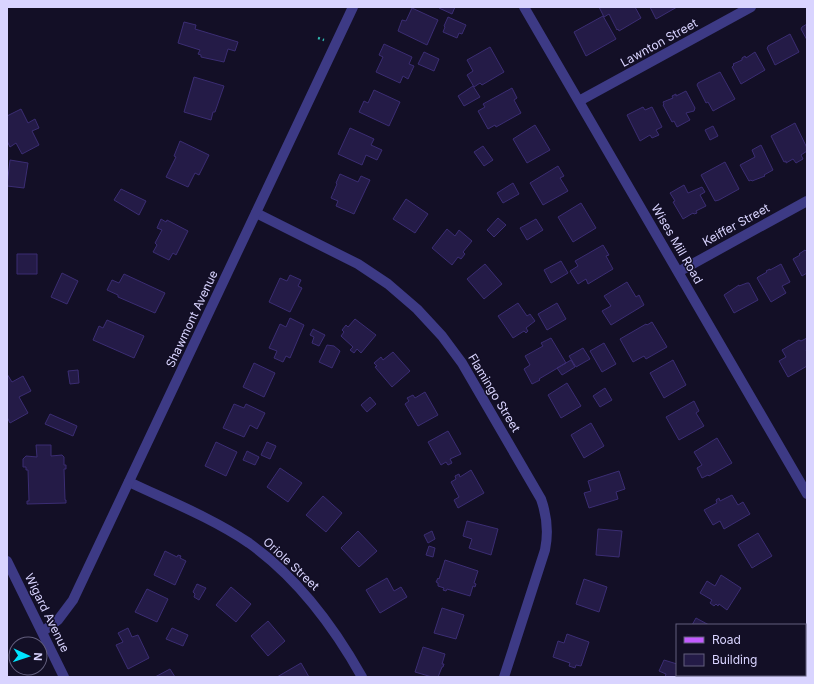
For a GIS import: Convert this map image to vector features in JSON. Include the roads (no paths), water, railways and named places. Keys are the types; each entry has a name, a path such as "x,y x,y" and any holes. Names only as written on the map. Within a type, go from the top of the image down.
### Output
{"street":[{"name":"Shawmont Avenue","path":"42,632 58,620 73,600 353,7"},
{"name":"Wises Mill Road","path":"524,7 807,494"},
{"name":"Lawnton Street","path":"579,101 750,7"},
{"name":"Keiffer Street","path":"678,272 807,201"},
{"name":"Flamingo Street","path":"256,213 358,264 388,284 417,309 442,336 462,363 541,499 548,525 546,543 504,677"},
{"name":"Oriole Street","path":"129,482 228,530 248,542 269,558 308,596 326,619 346,648 362,677"},
{"name":"Wigard Avenue","path":"7,561 64,677"}]}
